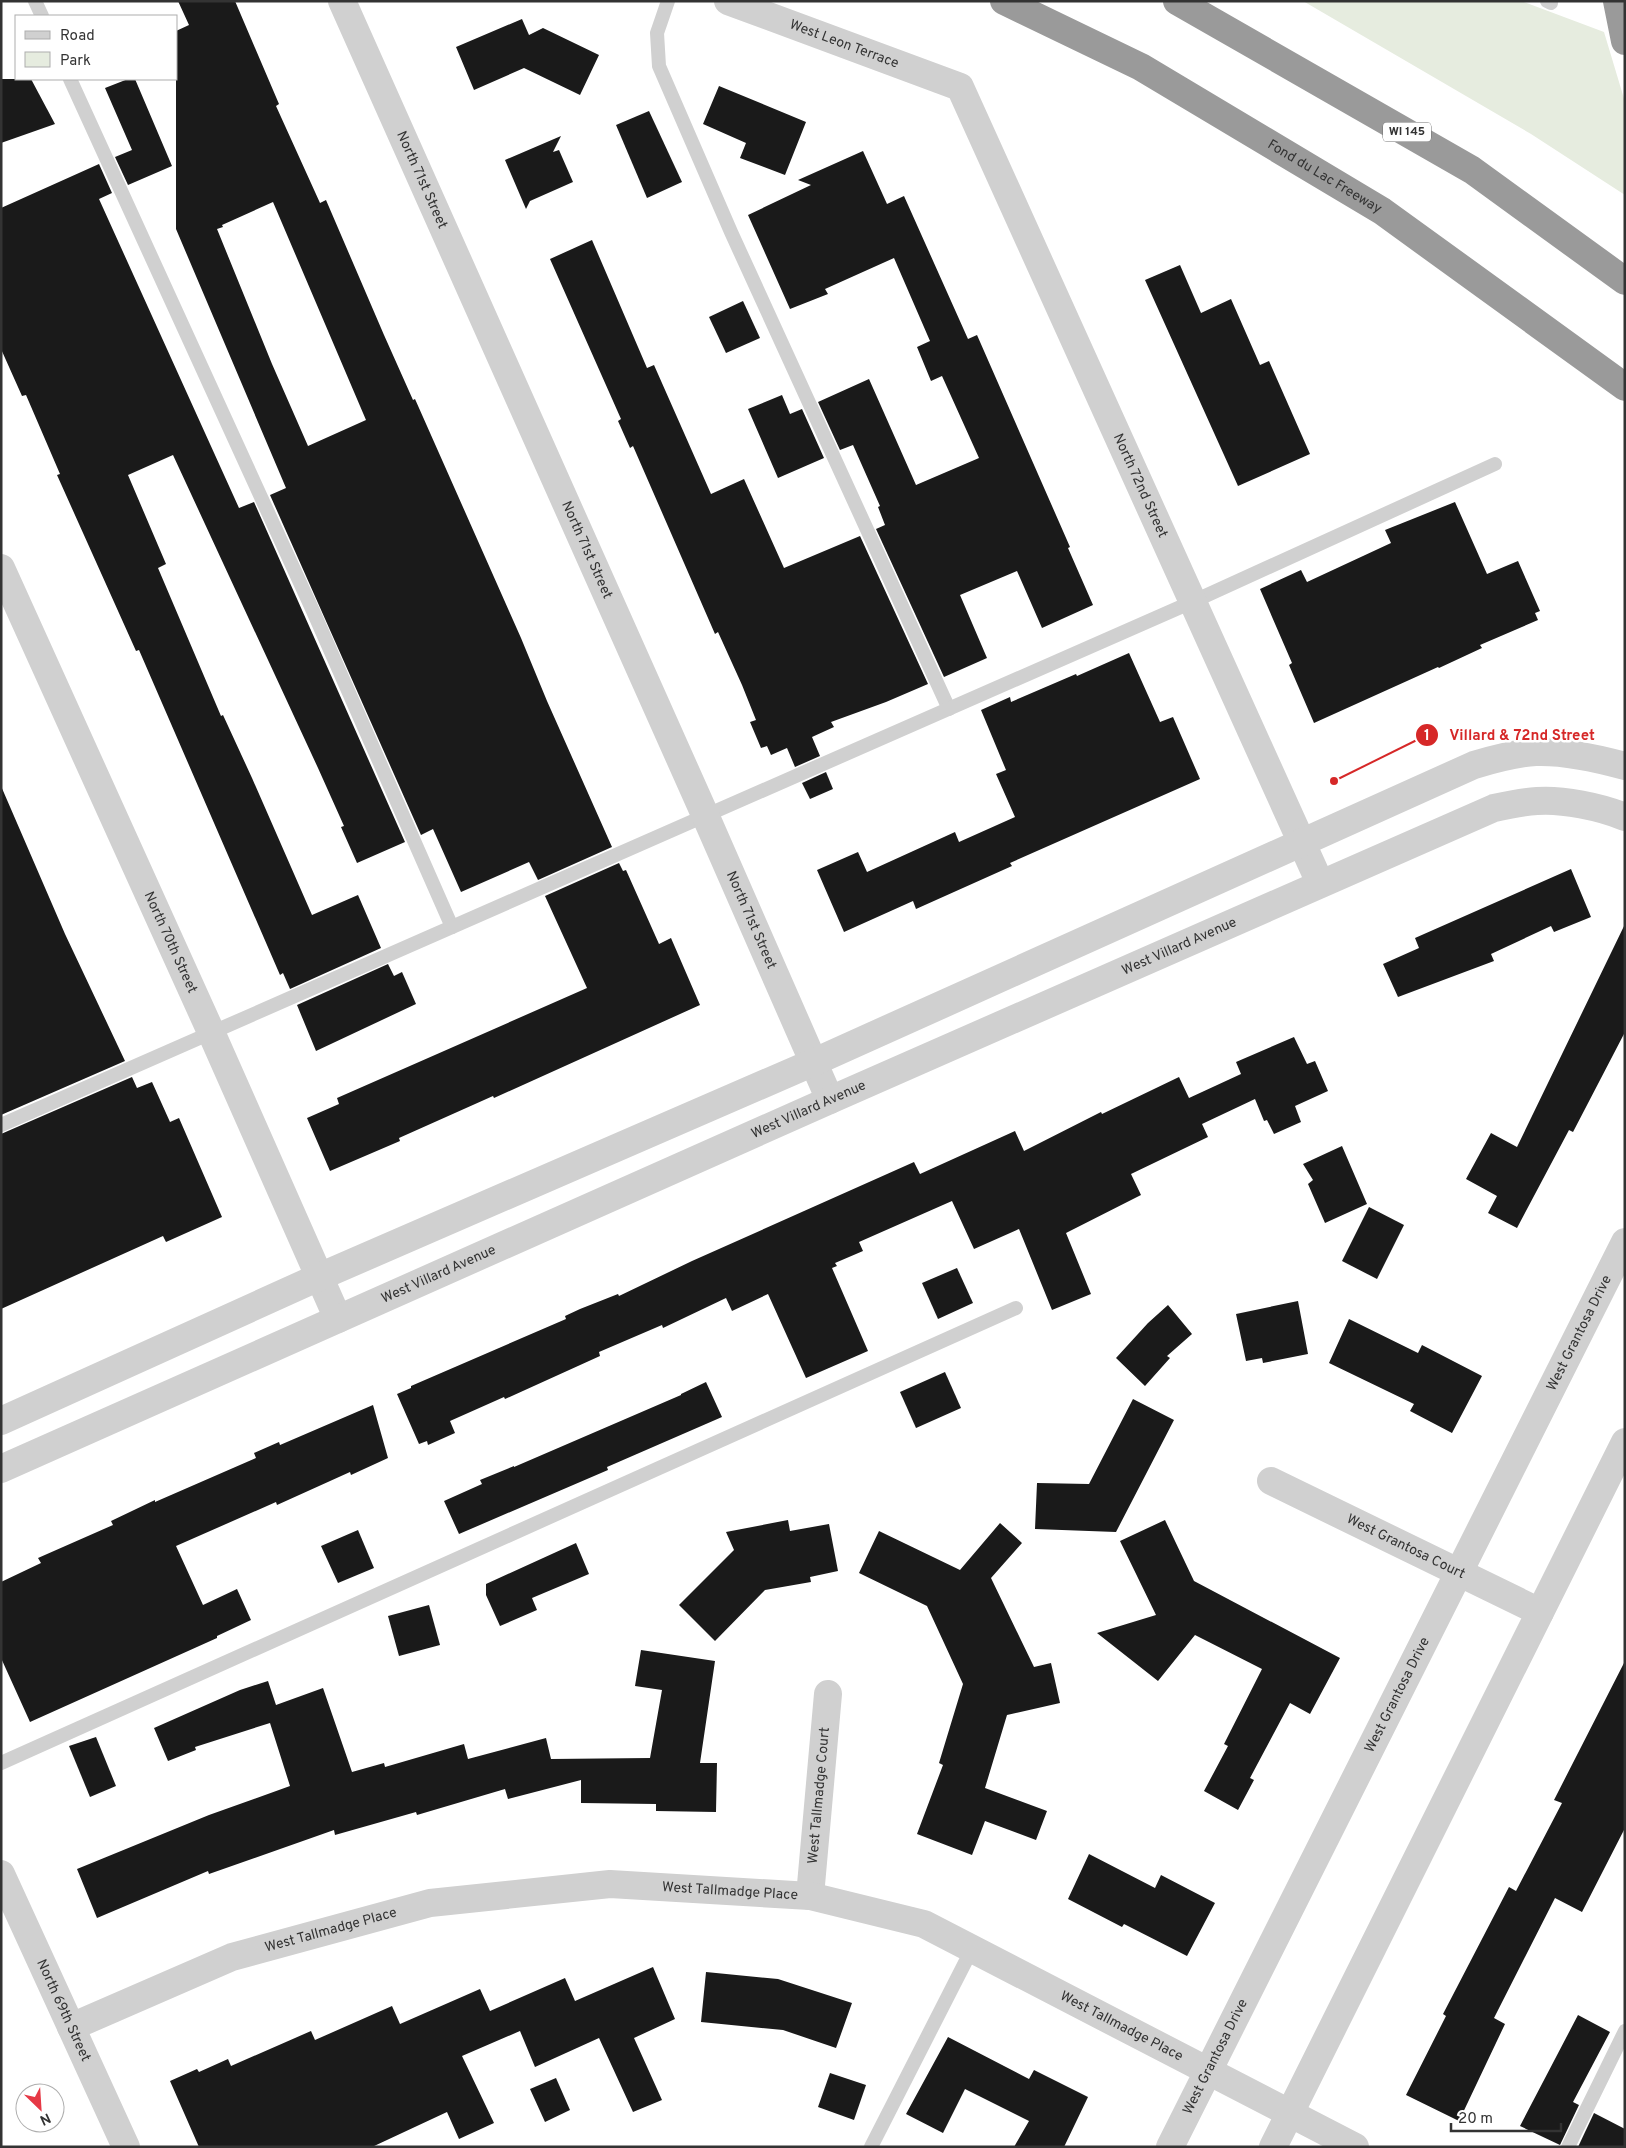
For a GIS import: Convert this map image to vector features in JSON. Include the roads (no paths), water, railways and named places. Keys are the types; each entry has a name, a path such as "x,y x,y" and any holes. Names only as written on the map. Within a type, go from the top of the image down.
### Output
{"highway":[{"name":"Fond du Lac Freeway","path":"1004,1 1141,67 1382,211 1625,387"},
{"name":"WI 145","path":"1177,1 1472,170 1625,281"},
{"path":"1617,1 1625,41"}],"street":[{"name":"North 71st Street","path":"342,1 706,817 812,1063 830,1100"},
{"name":"West Leon Terrace","path":"728,1 960,87"},
{"name":"North 72nd Street","path":"960,87 1320,883"},
{"name":"North 70th Street","path":"1,568 211,1032 338,1319"},
{"path":"1,1421 319,1276 812,1063 1474,765 1502,757 1536,752 1569,754 1601,759 1625,766"},
{"name":"West Villard Avenue","path":"1,1469 1320,883 1494,808 1538,800 1575,804 1614,812 1625,817"},
{"name":"West Grantosa Drive","path":"1170,2147 1625,1242"},
{"path":"1273,2147 1625,1442"},
{"name":"West Grantosa Court","path":"1271,1481 1460,1571 1540,1612"},
{"name":"West Tallmadge Court","path":"810,1896 828,1694"},
{"name":"North 69th Street","path":"1,1874 126,2147"},
{"name":"West Tallmadge Place","path":"71,2027 232,1957 430,1903 610,1884 810,1896 924,1924 1354,2147"}],"lane":[{"path":"35,1 42,15"},
{"path":"668,1 657,33 659,66 730,232 949,710"},
{"path":"70,80 313,611 452,927"},
{"path":"1,1125 949,710 1495,464"},
{"path":"1,1762 1016,1308"},
{"path":"871,2147 972,1950"},
{"path":"1568,2147 1625,2031"}],"place":[{"name":"Villard & 72nd Street","path":"1334,781"}]}
